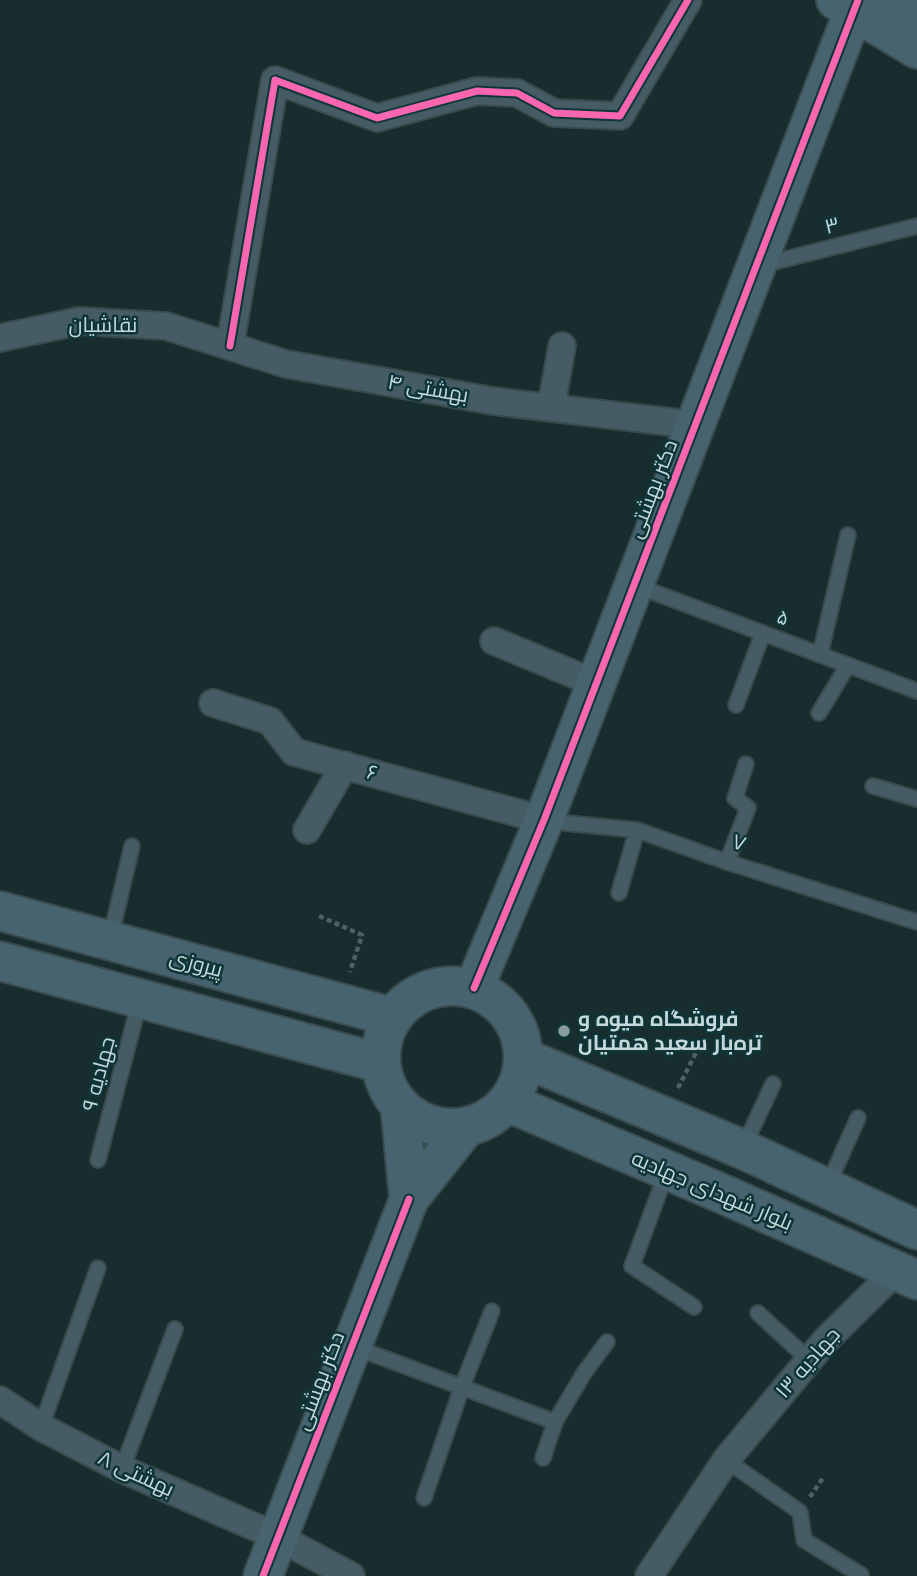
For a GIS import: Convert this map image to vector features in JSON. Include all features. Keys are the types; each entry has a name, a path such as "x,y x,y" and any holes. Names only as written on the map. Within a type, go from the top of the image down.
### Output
{"main road":[{"path":"836,0 917,49"},
{"name":"دکتر بهشتی","path":"474,988 597,684 858,0"},
{"path":"896,0 917,13"},
{"name":"پیروزی","path":"0,911 392,1017"},
{"path":"0,961 380,1063"},
{"path":"451,985 474,988 494,998 511,1015 521,1035 524,1058 519,1082 507,1102 489,1118 466,1127 442,1128 419,1121 400,1106 386,1086 380,1063 383,1039 392,1017 408,1000 428,989 451,985"},
{"path":"524,1058 742,1149 917,1230"},
{"name":"بلوار شهدای جهادیه","path":"507,1102 907,1275"},
{"path":"400,1106 409,1199"},
{"path":"409,1199 466,1127"},
{"name":"دکتر بهشتی","path":"264,1576 409,1199"}],"street":[{"path":"230,346 275,80 377,118 477,91 517,93 554,113 620,116 688,0"},
{"name":"نقاشیان","path":"0,338 79,321 166,326"},
{"name":"بهشتی ۴","path":"166,326 286,364 493,401 696,425"},
{"path":"551,408 562,346"},
{"path":"494,641 597,684"},
{"name":"۶","path":"213,703 270,721 294,752 544,820"},
{"path":"307,830 345,765"},
{"name":"جهادیه ۱۳","path":"649,1576 726,1460 826,1340 907,1275"},
{"name":"بهشتی ۸","path":"0,1399 41,1427 122,1469 278,1537 351,1576"}],"lane":[{"name":"۳","path":"757,267 917,226"},
{"path":"820,655 848,535"},
{"name":"۵","path":"634,585 917,691"},
{"path":"736,705 763,633"},
{"path":"819,713 848,665"},
{"path":"727,862 748,808 735,798 746,764"},
{"path":"873,786 917,799"},
{"name":"۷","path":"544,820 637,830 727,862 916,918"},
{"path":"619,894 637,830"},
{"path":"110,940 132,846"},
{"name":"جهادیه ۹","path":"98,1160 140,999"},
{"path":"742,1149 773,1084"},
{"path":"826,1188 858,1118"},
{"path":"667,1171 632,1266 694,1307"},
{"path":"41,1427 98,1268"},
{"path":"424,1498 462,1387 492,1311"},
{"path":"758,1313 809,1360"},
{"path":"122,1469 175,1329"},
{"path":"543,1458 555,1423 584,1373 607,1342"},
{"path":"352,1346 555,1423"},
{"path":"726,1460 800,1512 804,1540 860,1575"}],"path":[{"path":"319,916 362,935 340,1003"},
{"path":"663,1116 703,1039"}],"cycle path":[{"path":"230,346 275,80 377,118 477,91 517,93 554,113 620,116 688,0"},
{"path":"474,988 544,820 858,0"},
{"path":"263,1576 409,1199"}],"place":[{"name":"فروشگاه میوه و تره‌بار سعید همتیان","path":"564,1031"}]}
